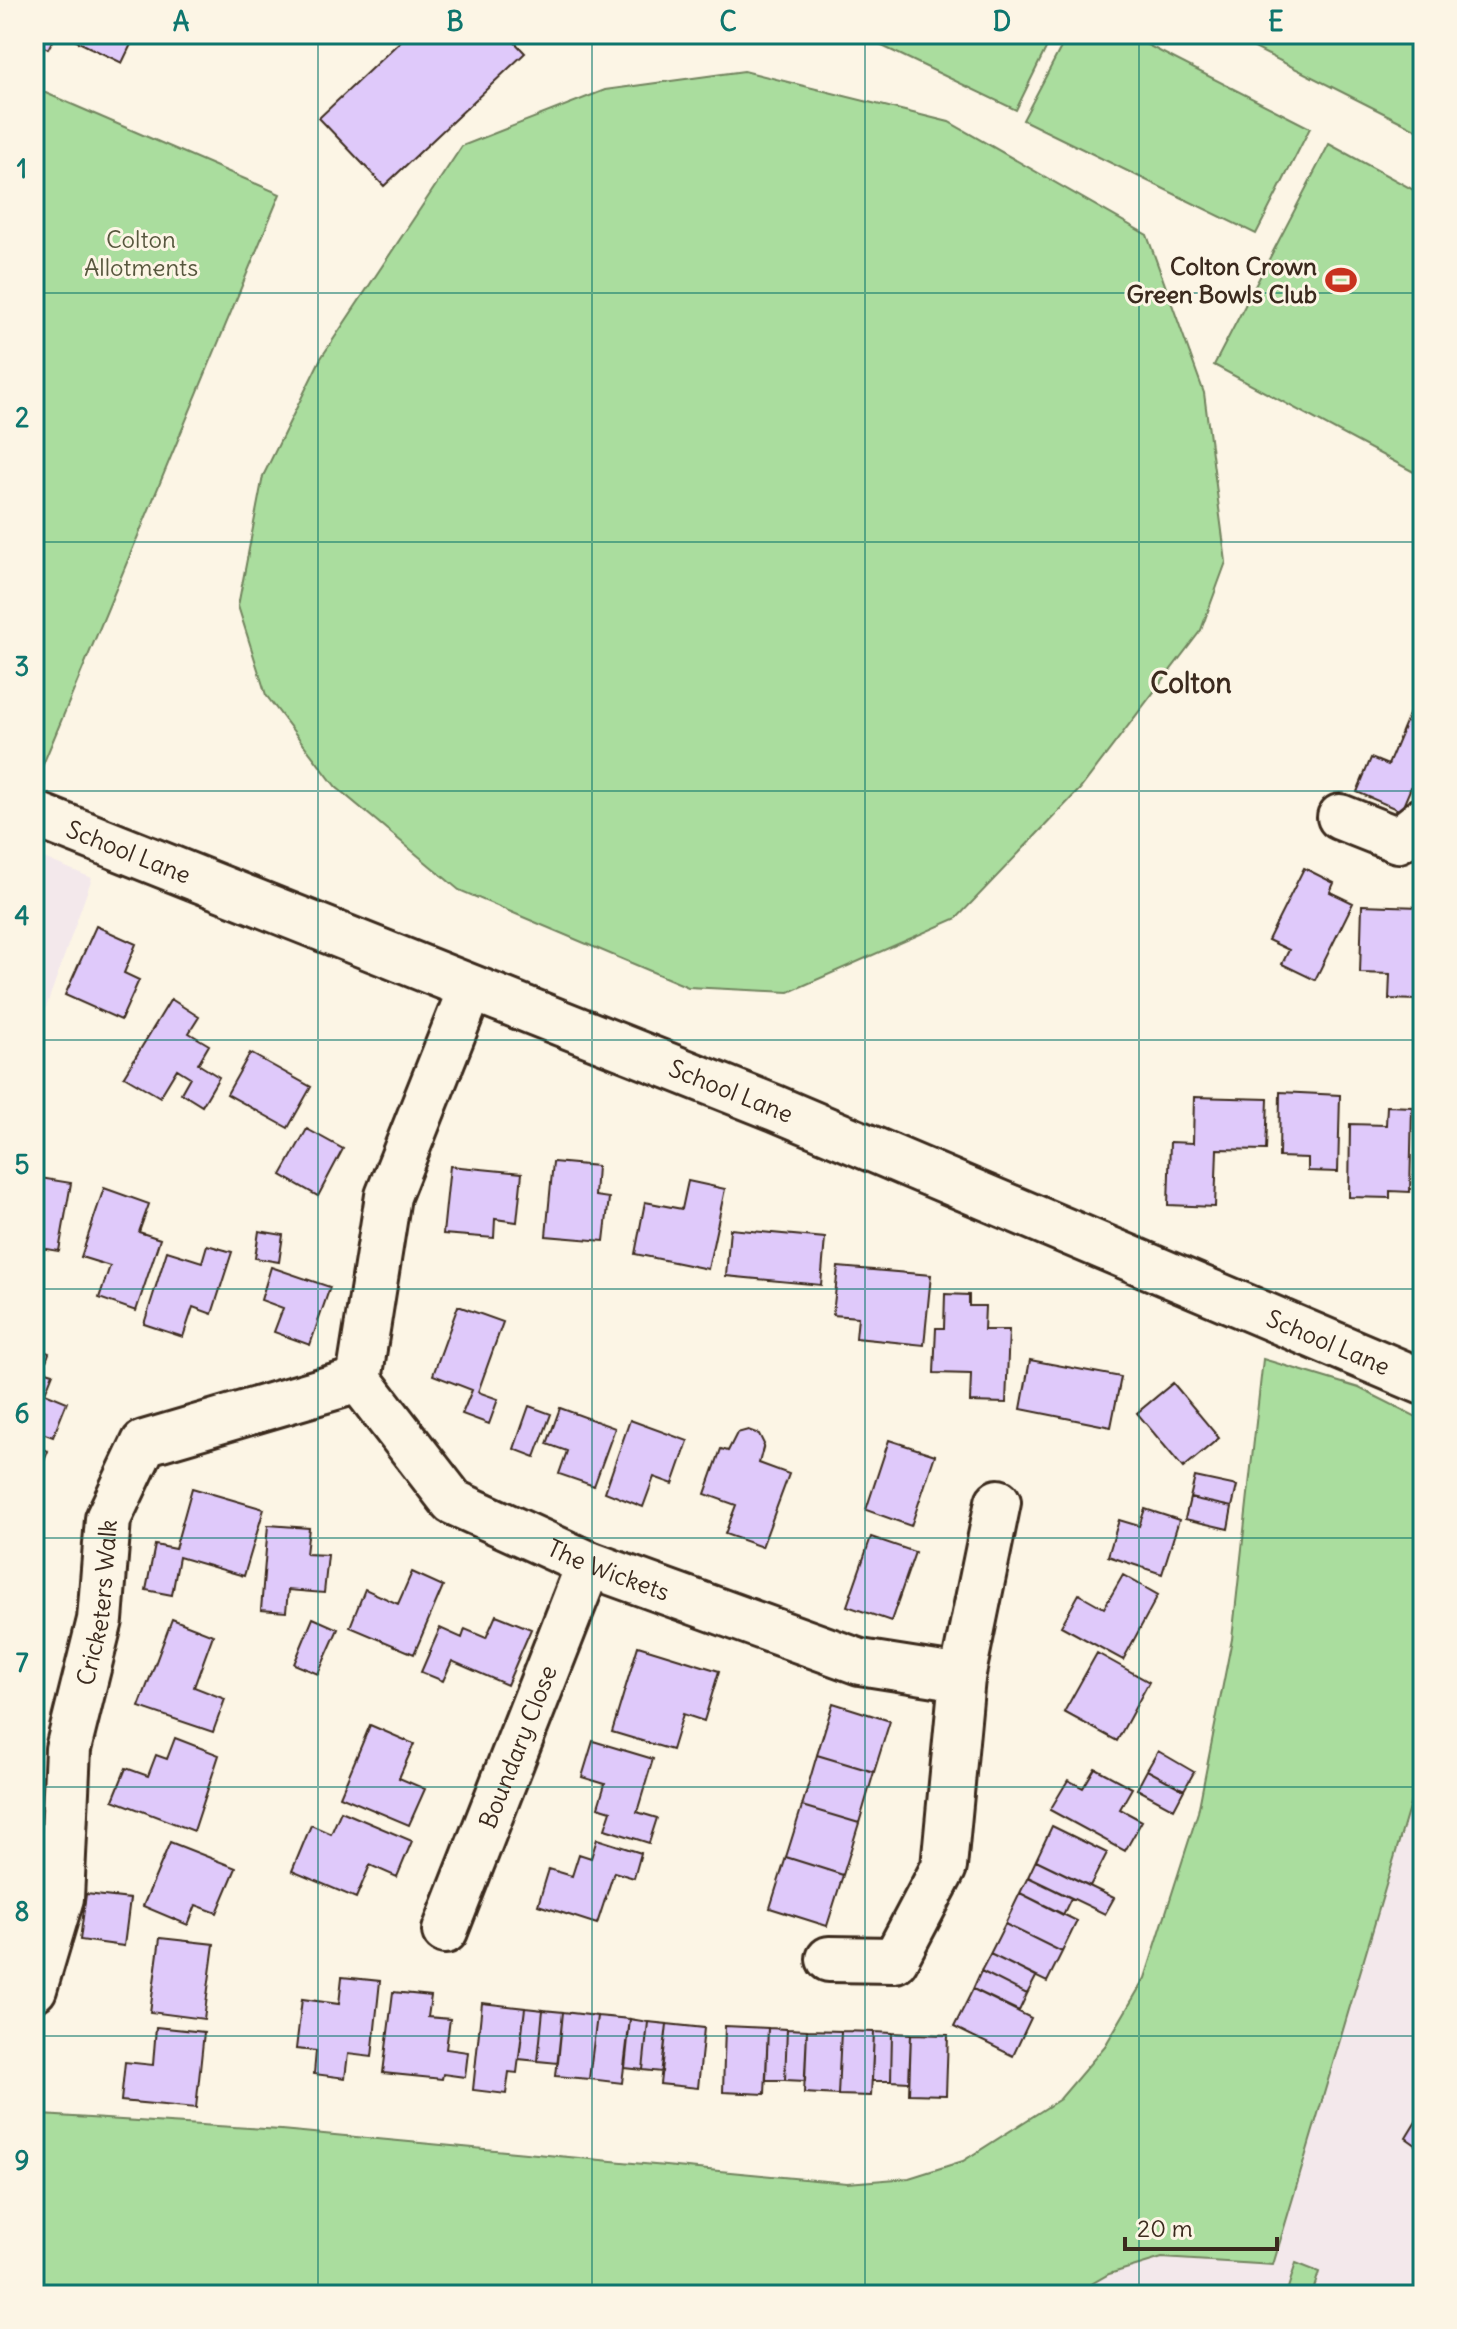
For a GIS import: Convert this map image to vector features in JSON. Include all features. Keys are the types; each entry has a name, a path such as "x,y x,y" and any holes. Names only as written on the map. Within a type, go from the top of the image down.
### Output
{"street":[{"name":"School Lane","path":"34,814 775,1108 1423,1382"},
{"path":"1340,817 1398,840 1423,820"},
{"path":"359,1380 388,1196 471,988"},
{"name":"The Wickets","path":"359,1380 453,1502 589,1564 860,1662 962,1678"},
{"name":"Cricketers Walk","path":"34,1989 61,1898 68,1749 100,1620 108,1519 144,1443 359,1380"},
{"path":"829,1959 895,1960 944,1867 962,1678 998,1502"},
{"name":"Boundary Close","path":"445,1931 589,1564"}],"shaded area":[{"path":"34,854 92,878 34,1041"},
{"path":"1423,1761 1423,2295 1072,2295 1109,2274 1162,2258 1273,2264"}],"green space":[{"path":"857,34 1053,34 1016,110"},
{"path":"1068,34 1126,34 1310,128 1256,234 1023,120"},
{"path":"1227,34 1423,34 1423,133"},
{"path":"744,71 949,122 1147,235 1204,393 1226,562 1201,630 1080,789 957,918 789,992 688,987 459,890 336,787 266,695 238,606 263,476 321,358 462,146 605,90"},
{"name":"Colton Allotments","path":"34,88 280,194 42,767 34,763"},
{"name":"Colton Crown Green Bowls Club","path":"1329,144 1423,195 1423,477 1214,365"},
{"path":"1263,1359 1359,1388 1423,1420 1423,1761 1273,2265 1162,2258 1109,2274 1072,2295 34,2295 34,2101 42,2102 42,2115 281,2130 847,2183 909,2178 963,2161 1060,2099 1105,2046 1145,1978 1198,1812 1232,1639"},
{"path":"1296,2263 1319,2272 1313,2291 1325,2295 1288,2288"}],"building":[{"path":"34,34 56,34 48,49 34,42"},
{"path":"62,34 136,34 122,63"},
{"path":"408,34 507,34 525,53 384,186 319,118"},
{"path":"1416,698 1423,701 1423,759 1401,811 1357,792 1371,758 1388,765"},
{"path":"1304,868 1334,883 1330,892 1353,903 1315,980 1282,964 1289,950 1268,940"},
{"path":"1362,905 1420,907 1417,1000 1389,999 1390,974 1360,973"},
{"path":"96,926 136,944 124,973 139,980 121,1020 65,995"},
{"path":"171,999 199,1017 189,1033 209,1045 198,1064 219,1077 202,1106 181,1093 190,1077 177,1069 160,1097 124,1076"},
{"path":"250,1053 311,1087 288,1128 227,1094"},
{"path":"1280,1092 1340,1095 1338,1172 1308,1171 1308,1158 1279,1157"},
{"path":"1194,1097 1268,1099 1266,1150 1217,1149 1215,1207 1168,1205 1170,1142 1193,1143"},
{"path":"1387,1106 1412,1107 1410,1192 1390,1191 1390,1198 1349,1197 1350,1124 1386,1125"},
{"path":"307,1129 343,1149 318,1196 281,1175"},
{"path":"553,1162 597,1166 595,1196 609,1198 604,1241 546,1236"},
{"path":"450,1166 522,1173 517,1222 495,1219 494,1238 443,1234"},
{"path":"34,1177 71,1183 59,1251 34,1247"},
{"path":"688,1181 725,1189 708,1269 635,1254 645,1202 682,1209"},
{"path":"104,1188 149,1204 139,1232 160,1239 136,1311 99,1298 110,1266 81,1257"},
{"path":"730,1229 825,1238 821,1285 726,1276"},
{"path":"259,1231 283,1235 279,1262 255,1258"},
{"path":"207,1245 232,1252 212,1314 193,1307 183,1337 144,1324 167,1251 202,1262"},
{"path":"271,1267 330,1287 310,1345 274,1332 283,1308 261,1300"},
{"path":"838,1267 931,1275 924,1345 856,1338 858,1317 833,1315"},
{"path":"945,1294 969,1295 969,1306 985,1306 984,1330 1009,1330 1006,1403 970,1402 971,1374 934,1373 936,1328 944,1328"},
{"path":"458,1306 503,1322 478,1392 498,1399 489,1424 462,1414 472,1390 433,1375"},
{"path":"34,1347 49,1353 43,1370 53,1373 45,1393 67,1402 53,1437 34,1430"},
{"path":"1030,1360 1121,1377 1111,1427 1021,1409"},
{"path":"1173,1383 1219,1438 1183,1468 1137,1413"},
{"path":"529,1406 551,1414 535,1457 514,1449"},
{"path":"560,1408 615,1428 594,1486 559,1474 567,1451 547,1444"},
{"path":"630,1420 688,1441 673,1484 654,1477 643,1507 605,1492"},
{"path":"748,1430 759,1434 764,1444 759,1463 789,1474 762,1547 725,1534 736,1505 705,1494 721,1449 728,1451 737,1433"},
{"path":"889,1440 935,1455 911,1526 866,1510"},
{"path":"34,1445 48,1451 35,1484 34,1484"},
{"path":"1195,1477 1237,1486 1232,1507 1190,1498"},
{"path":"192,1488 264,1509 244,1576 179,1557 172,1595 146,1590 155,1545 175,1549"},
{"path":"1190,1498 1232,1507 1228,1529 1185,1519"},
{"path":"1145,1509 1179,1520 1162,1574 1108,1556 1119,1520 1139,1526"},
{"path":"268,1525 309,1528 306,1554 328,1555 324,1593 288,1590 286,1612 261,1610"},
{"path":"871,1537 915,1552 891,1621 847,1606"},
{"path":"412,1572 443,1586 414,1654 350,1627 365,1589 398,1604"},
{"path":"1123,1575 1158,1595 1123,1660 1061,1626 1079,1594 1104,1608"},
{"path":"496,1615 531,1629 507,1685 452,1661 443,1681 421,1672 440,1628 462,1638 465,1629 486,1638"},
{"path":"313,1618 338,1629 318,1674 294,1664"},
{"path":"172,1619 213,1635 194,1687 225,1699 213,1732 139,1707"},
{"path":"638,1646 719,1671 704,1721 683,1714 672,1750 612,1732"},
{"path":"1097,1653 1149,1682 1117,1741 1064,1712"},
{"path":"833,1703 890,1721 874,1772 817,1755"},
{"path":"370,1725 414,1744 399,1778 425,1789 409,1825 340,1796"},
{"path":"175,1738 219,1755 194,1831 113,1800 126,1768 148,1776 156,1755 167,1759"},
{"path":"593,1741 653,1759 637,1812 657,1818 649,1843 605,1829 611,1811 598,1807 605,1784 582,1777"},
{"path":"1158,1751 1194,1772 1184,1790 1147,1770"},
{"path":"817,1755 874,1772 859,1823 802,1806"},
{"path":"1095,1768 1132,1788 1120,1809 1142,1821 1125,1851 1050,1810 1068,1780 1083,1788"},
{"path":"1147,1770 1184,1790 1174,1809 1137,1789"},
{"path":"802,1806 859,1823 843,1875 786,1857"},
{"path":"341,1811 412,1841 397,1877 370,1865 356,1898 292,1871 311,1825 331,1834"},
{"path":"1052,1826 1107,1853 1090,1886 1036,1860"},
{"path":"597,1839 641,1853 634,1878 614,1872 597,1924 538,1905 549,1869 572,1876 579,1854 591,1858"},
{"path":"170,1842 236,1868 217,1913 196,1905 188,1925 143,1906"},
{"path":"786,1857 843,1875 827,1926 770,1908"},
{"path":"1036,1860 1114,1898 1105,1914 1028,1877"},
{"path":"1028,1877 1071,1898 1063,1915 1020,1893"},
{"path":"1020,1893 1077,1921 1062,1952 1005,1924"},
{"path":"86,1894 130,1899 124,1946 80,1940"},
{"path":"1005,1924 1062,1952 1047,1982 990,1954"},
{"path":"160,1938 214,1944 204,2019 150,2012"},
{"path":"990,1954 1036,1977 1027,1994 981,1971"},
{"path":"981,1971 1027,1994 1019,2011 973,1989"},
{"path":"342,1977 380,1981 372,2057 348,2054 345,2078 314,2074 316,2051 296,2049 302,1999 339,2004"},
{"path":"973,1989 1031,2018 1013,2056 954,2027"},
{"path":"393,1992 431,1996 428,2017 450,2019 446,2049 468,2052 465,2077 443,2074 442,2079 383,2073"},
{"path":"482,2003 525,2008 517,2073 509,2072 506,2094 473,2090"},
{"path":"525,2008 543,2010 538,2061 519,2059"},
{"path":"543,2010 563,2012 558,2063 538,2061"},
{"path":"563,2012 597,2016 589,2079 556,2076"},
{"path":"597,2016 630,2019 622,2083 589,2079"},
{"path":"630,2019 648,2022 643,2070 625,2068"},
{"path":"648,2022 667,2024 662,2072 643,2070"},
{"path":"667,2024 704,2028 698,2088 660,2084"},
{"path":"725,2026 768,2028 765,2094 723,2092"},
{"path":"156,2027 204,2032 196,2108 121,2101 125,2062 153,2065"},
{"path":"768,2028 787,2029 785,2080 766,2080"},
{"path":"787,2029 807,2030 805,2081 785,2080"},
{"path":"807,2030 841,2031 838,2095 804,2093"},
{"path":"841,2031 874,2032 871,2096 838,2095"},
{"path":"874,2032 892,2033 891,2081 872,2081"},
{"path":"892,2033 911,2034 909,2082 891,2081"},
{"path":"911,2034 948,2035 946,2095 909,2094"},
{"path":"1423,2110 1423,2150 1406,2138"}],"place":[{"name":"Colton Crown Green Bowls Club","path":"1341,280"}],"district":[{"name":"Colton","path":"1191,683"}]}
